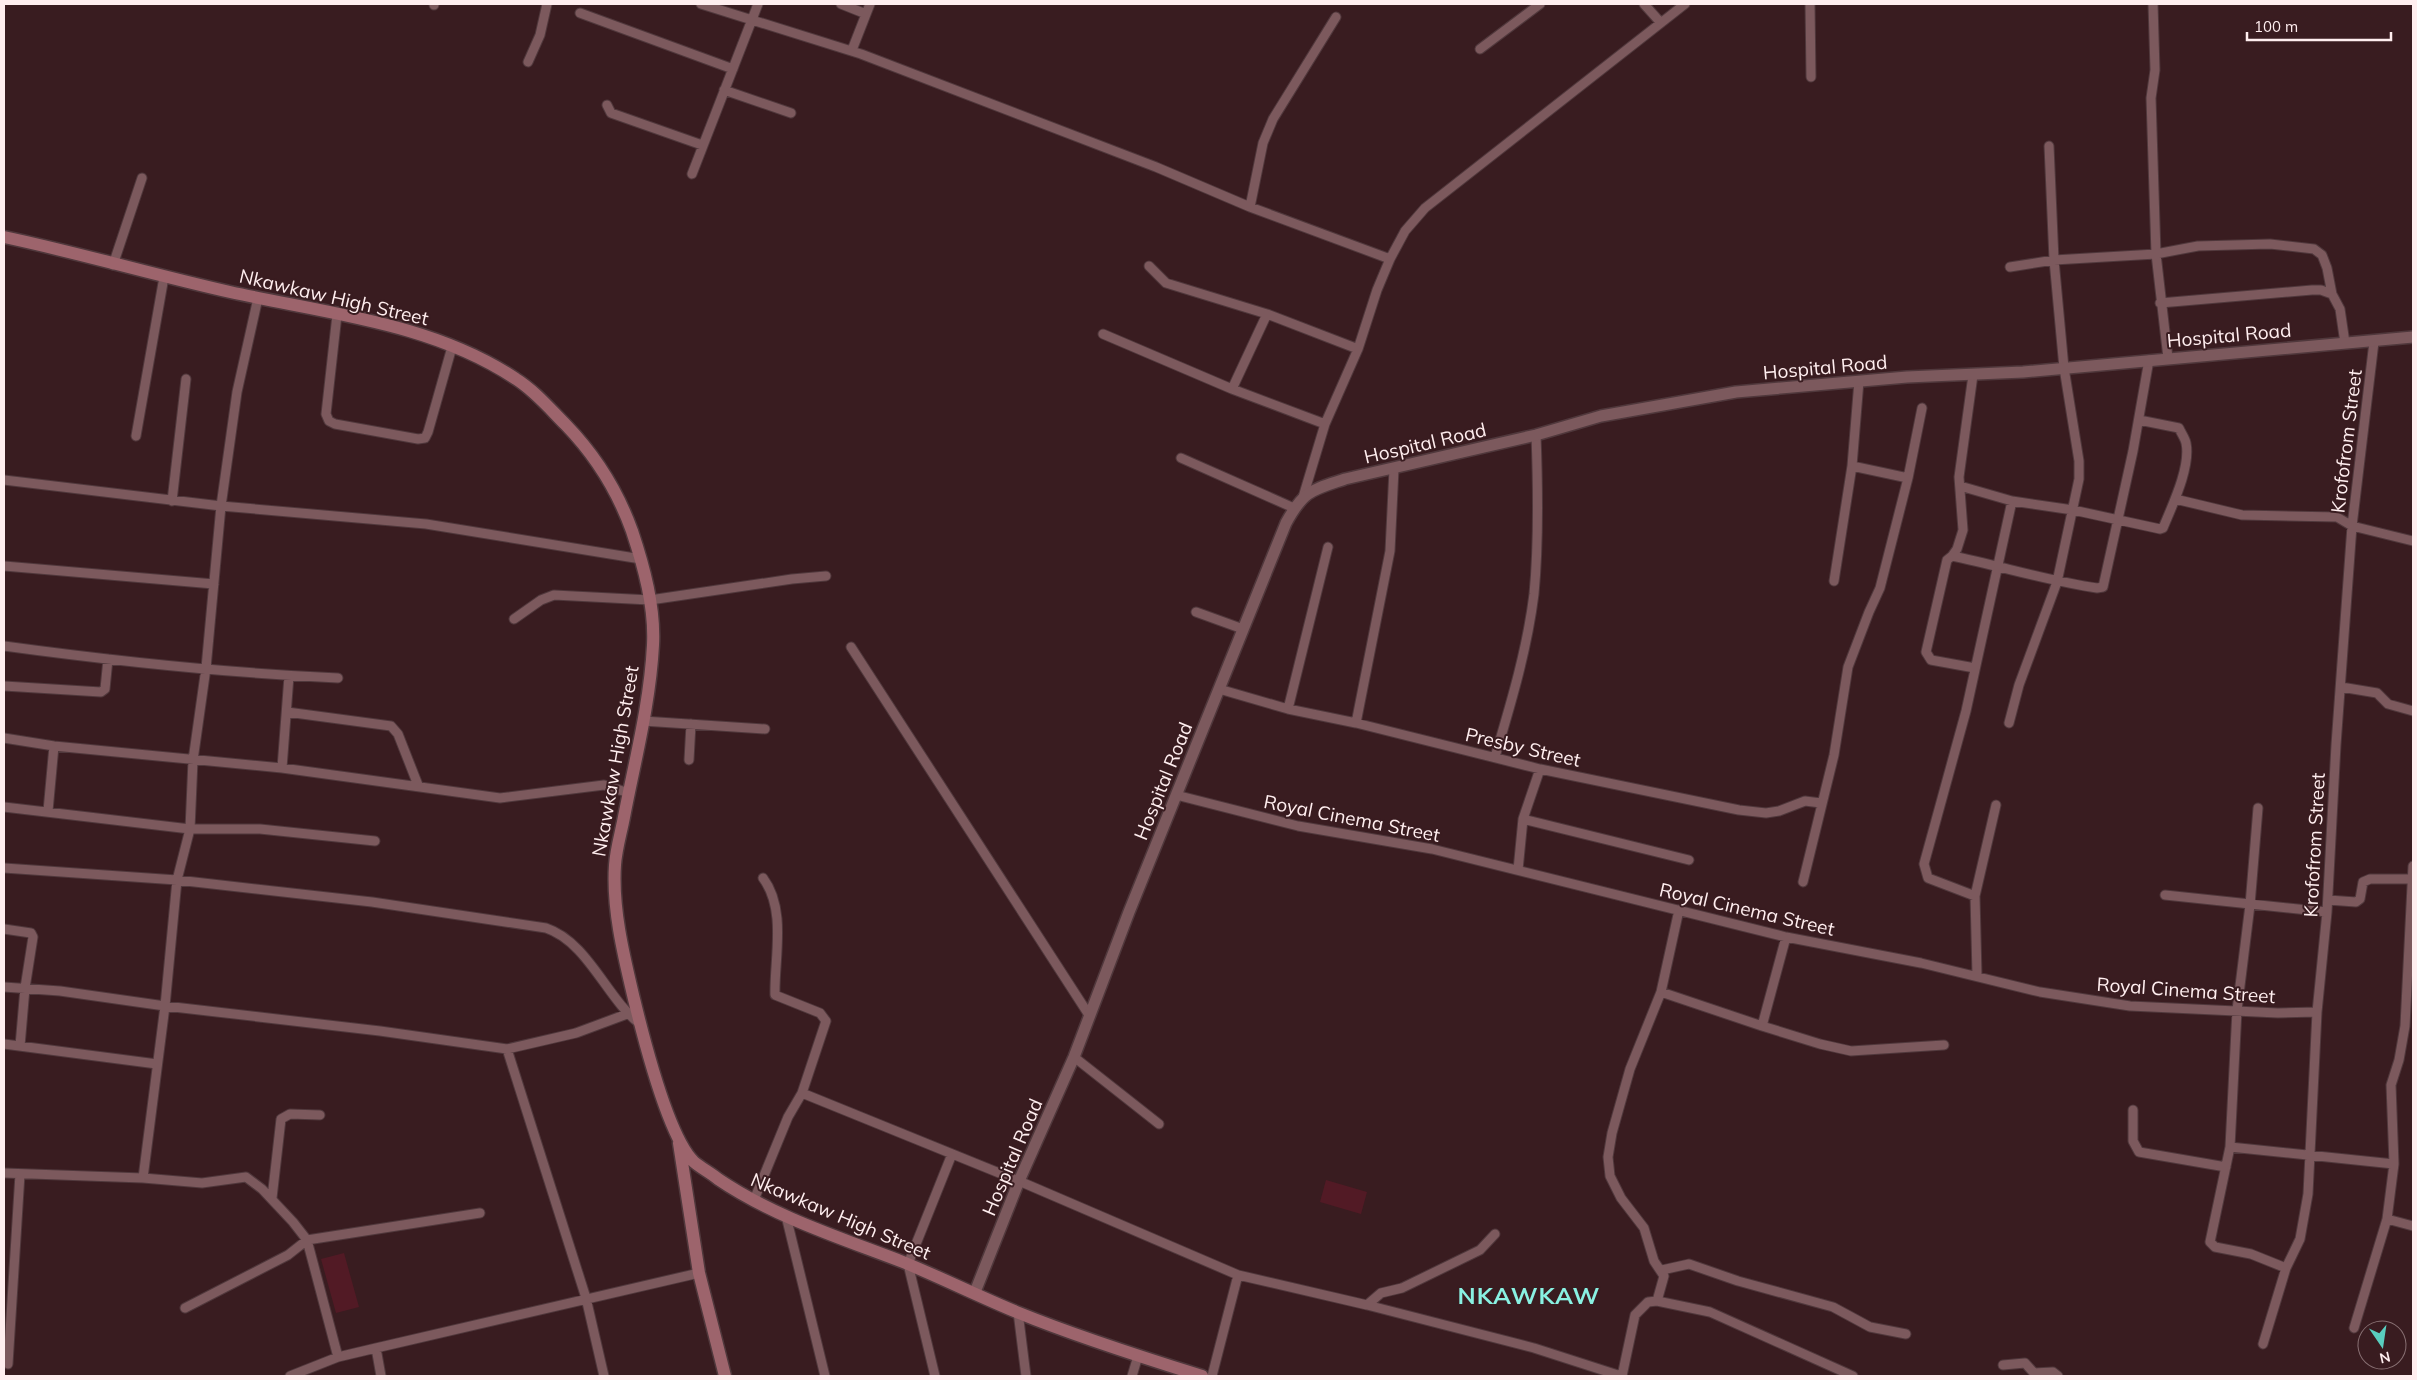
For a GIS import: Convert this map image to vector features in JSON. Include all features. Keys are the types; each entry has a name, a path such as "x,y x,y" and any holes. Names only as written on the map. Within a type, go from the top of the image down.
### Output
{"main road":[{"name":"Nkawkaw High Street","path":"4,237 113,265 416,334 480,358 519,380 579,438 613,489 625,511 641,559 650,600 654,642 643,721 615,864 621,935 640,1024 652,1067 683,1147 694,1161 738,1192 786,1216 908,1264 1018,1312 1138,1356 1202,1376"},
{"path":"677,1132 699,1273 725,1376"}],"street":[{"path":"528,62 540,34 547,4"},
{"path":"701,4 852,50 1147,163 1250,207 1390,259"},
{"path":"692,174 758,4"},
{"path":"841,4 866,14"},
{"path":"852,50 870,4"},
{"path":"1480,49 1540,4"},
{"path":"1644,4 1661,23"},
{"path":"1303,497 1325,424 1358,350 1377,290 1390,259 1405,231 1424,208 1685,4"},
{"path":"1810,4 1811,77"},
{"path":"2154,4 2155,70 2151,98 2156,254 2160,303 2168,358"},
{"path":"580,13 733,69"},
{"path":"1250,207 1263,143 1273,119 1336,17"},
{"path":"724,90 791,113"},
{"path":"607,105 611,113 702,145"},
{"path":"2009,723 2020,685 2057,582 2079,479 2079,461 2064,368 2054,260 2049,146"},
{"path":"113,265 142,178"},
{"path":"2010,267 2054,260 2156,254 2198,246 2270,244 2314,249 2322,255 2332,294 2340,309 2345,343"},
{"path":"1149,266 1166,283 1267,314 1358,350"},
{"path":"136,436 164,277"},
{"path":"2160,303 2312,290 2321,290 2332,294"},
{"path":"143,1178 165,1006 177,880 190,829 192,760 206,668 221,506 237,392 258,298"},
{"path":"1232,390 1267,314"},
{"path":"336,315 326,414 329,421 336,424 418,439 425,438 452,347"},
{"path":"1103,334 1232,390 1325,424"},
{"name":"Hospital Road","path":"975,1292 1019,1181 1074,1057 1137,891 1243,629 1294,508 1303,497 1317,488 1536,435 1601,416 1736,392 1799,388 1859,381 2064,368 2374,342 2413,337"},
{"name":"Krofofrom Street","path":"2263,1344 2286,1268 2300,1238 2304,1223 2311,1156 2317,1012 2328,912 2352,526 2374,342"},
{"path":"1952,556 1999,566 2057,582 2097,588 2103,587 2139,420 2149,360"},
{"path":"1973,375 1959,477 1963,530 1957,549 1945,566 1926,652 1931,660 1975,668"},
{"path":"172,501 186,379"},
{"path":"1834,581 1852,466 1859,381"},
{"path":"1803,882 1834,755 1848,667 1880,588 1908,478 1922,408"},
{"path":"1960,486 2012,501 2073,510 2160,529 2163,528 2175,499 2185,466 2186,443 2179,428 2139,420"},
{"path":"1496,757 1518,680 1534,595 1537,504 1536,435"},
{"path":"1181,458 1294,508"},
{"path":"1852,466 1908,478"},
{"path":"1356,723 1390,551 1394,469"},
{"path":"4,480 172,501 426,524 641,559"},
{"path":"2175,499 2257,517 2337,517 2352,526 2413,541"},
{"path":"1975,896 1928,878 1924,864 1966,710 2012,501"},
{"path":"1288,709 1328,547"},
{"path":"4,566 214,584"},
{"path":"514,619 541,600 554,595 650,600 792,579 826,576"},
{"path":"1196,612 1243,629"},
{"path":"4,646 108,659 289,676 338,678"},
{"path":"851,647 1089,1015"},
{"path":"4,686 101,692 105,688 108,659"},
{"path":"282,768 289,676"},
{"path":"2341,688 2377,693 2388,704 2413,711"},
{"name":"Presby Street","path":"1219,689 1288,709 1356,723 1540,769 1739,810 1766,813 1779,811 1805,801 1821,803"},
{"path":"287,712 391,726 398,734 418,785"},
{"path":"643,721 765,729"},
{"path":"689,760 691,724"},
{"path":"4,738 54,746 282,768 418,785 500,798 604,785 629,793"},
{"path":"48,811 54,746"},
{"path":"1518,870 1523,819 1540,769"},
{"name":"Royal Cinema Street","path":"1176,795 1298,826 1432,849 1574,886 1786,937 1977,975 2040,992 2130,1006 2278,1013 2317,1012"},
{"path":"1977,975 1975,896 1996,804"},
{"path":"4,807 190,829 260,829 375,841"},
{"path":"2258,808 2250,905 2237,1010 2230,1147 2210,1242 2215,1248 2251,1254 2286,1268"},
{"path":"1523,819 1689,860"},
{"path":"2354,1328 2387,1219 2394,1164 2390,1085 2399,1060 2405,1026 2413,866"},
{"path":"4,868 177,880 372,902 546,928 559,933 600,974 627,1014 640,1024"},
{"path":"754,1200 788,1117 802,1093 826,1021 820,1013 775,995 779,944 774,904 769,886 763,878"},
{"path":"2328,900 2356,902 2360,899 2363,882 2370,879 2412,879"},
{"path":"2165,896 2328,912"},
{"path":"1657,1301 1664,1276 1662,1270 1654,1261 1644,1228 1621,1198 1610,1176 1608,1156 1612,1133 1630,1069 1661,992 1679,910"},
{"path":"4,929 33,935 25,988 20,1046"},
{"path":"1762,1026 1786,937"},
{"path":"4,987 380,1031 507,1049 531,1046 576,1033 627,1014"},
{"path":"1661,992 1762,1026 1820,1044 1851,1051 1944,1044"},
{"path":"4,1044 157,1064"},
{"path":"507,1049 586,1298 604,1376"},
{"path":"1074,1057 1159,1124"},
{"path":"802,1093 1019,1181 1238,1275 1367,1304 1534,1348 1621,1376 1635,1315 1648,1302 1657,1301 1710,1312 1853,1376"},
{"path":"2133,1110 2133,1141 2139,1152 2226,1167"},
{"path":"272,1198 281,1119 290,1114 320,1115"},
{"path":"2230,1147 2394,1164"},
{"path":"935,1376 908,1264 952,1154"},
{"path":"4,1173 143,1178 202,1183 246,1177 272,1198 294,1222 307,1240 338,1357"},
{"path":"8,1364 20,1174"},
{"path":"185,1308 288,1255 307,1240 480,1213"},
{"path":"786,1216 825,1376"},
{"path":"2387,1219 2413,1226"},
{"path":"1367,1304 1381,1293 1402,1288 1480,1250 1494,1234"},
{"path":"1662,1270 1689,1264 1738,1281 1832,1307 1870,1327 1906,1334"},
{"path":"290,1376 338,1357 699,1273"},
{"path":"1212,1376 1238,1275"},
{"path":"1018,1312 1026,1376"},
{"path":"376,1348 381,1376"},
{"path":"1132,1376 1138,1356"},
{"path":"2003,1365 2025,1363 2034,1373 2053,1372 2058,1376"}],"shaded area":[{"path":"1326,1180 1367,1192 1361,1214 1320,1202"},
{"path":"344,1253 359,1307 336,1313 321,1259"}],"district":[{"name":"NKAWKAW","path":"1529,1295"}]}
